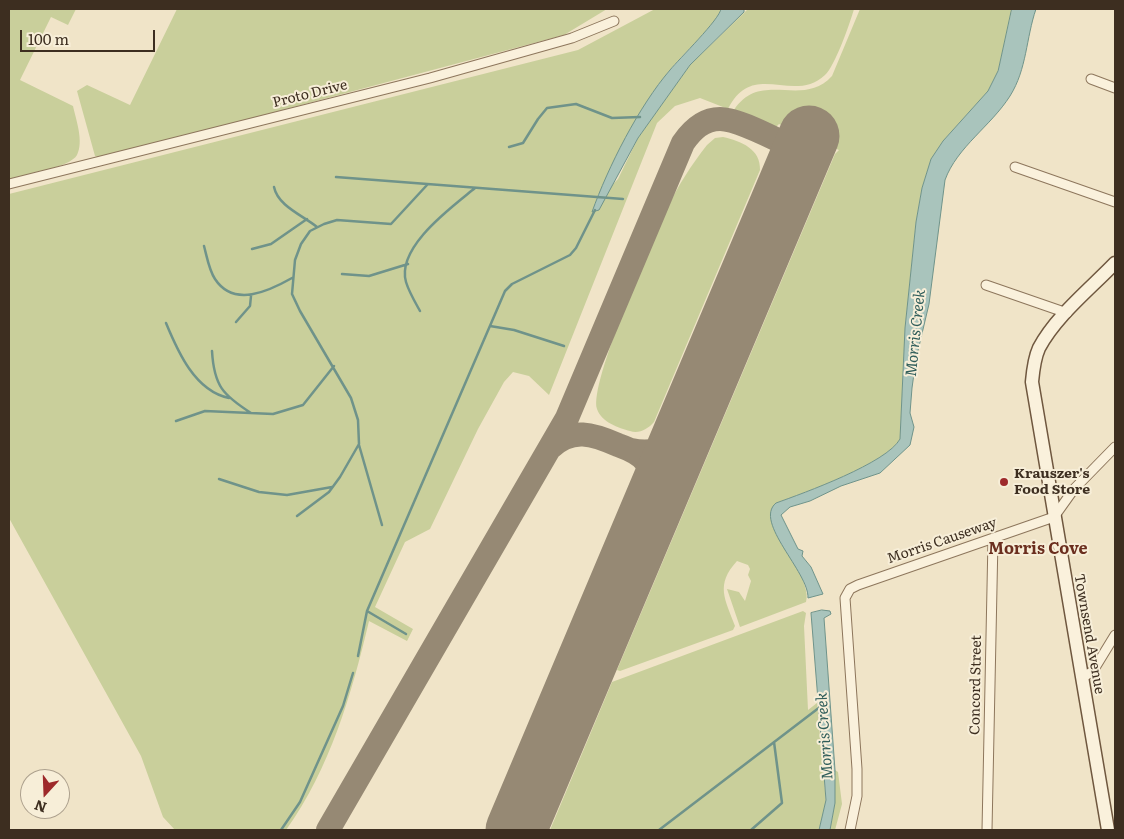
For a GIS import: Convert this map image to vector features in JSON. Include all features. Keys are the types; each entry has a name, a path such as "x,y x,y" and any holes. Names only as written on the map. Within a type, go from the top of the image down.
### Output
{"main road":[{"name":"Townsend Avenue","path":"1108,830 1032,382 1034,364 1039,349 1051,330 1115,264"}],"street":[{"name":"Proto Drive","path":"9,184 430,78 572,38 614,21"},
{"path":"1091,80 1115,88"},
{"path":"1016,167 1115,202"},
{"path":"986,285 1067,313"},
{"path":"1054,517 1074,489 1115,447"},
{"name":"Morris Causeway","path":"850,830 857,796 857,769 845,598 850,589 971,544 993,540 1054,517"},
{"name":"Concord Street","path":"987,830 993,540"},
{"path":"1082,678 1093,671 1115,636"}],"green space":[{"path":"9,9 76,9 68,25 51,17 20,80 73,106 80,143 77,155 66,163 9,179"},
{"path":"177,9 607,9 564,35 102,158 95,156 77,91 87,85 130,105"},
{"path":"655,9 721,9 715,20 662,79 640,113 621,148 596,201 618,179 638,138 690,65 748,9 854,9 838,54 825,75 813,83 800,86 761,84 749,87 738,94 728,109 700,98 675,106 657,123 549,395 529,376 513,372 504,382 478,429 430,529 405,542 375,607 413,629 407,641 369,621 338,730 315,782 286,830 175,830 163,817 141,756 9,518 9,194 578,50"},
{"path":"860,9 1012,9 998,71 988,91 943,141 931,159 922,188 916,222 905,328 900,439 879,458 862,467 824,485 776,503 772,525 800,574 807,594 806,602 740,627 727,589 739,592 745,601 751,581 748,575 750,569 748,565 737,561 726,577 724,585 725,600 735,626 733,630 620,671 617,670 835,154 839,150 779,124 775,128 734,110 745,98 756,92 808,89 820,85 832,76"},
{"path":"723,137 749,147 757,157 760,170 654,422 646,429 633,432 611,424 599,414 597,394 603,371 624,310 675,192 707,145 715,138"},
{"path":"803,611 806,613 804,626 808,710 817,703 826,801 819,830 550,830 612,682"},
{"path":"835,770 838,772 842,804 835,830 830,830 835,803"}],"water":[{"path":"721,9 744,9 744,12 690,65 638,138 599,210 592,212 625,138 647,101 670,70 714,21"},
{"name":"Morris Creek","path":"1012,9 1036,9 1016,86 994,117 958,157 950,168 945,180 929,304 916,359 912,388 910,413 914,427 910,445 880,473 841,486 810,501 790,507 781,515 798,549 803,551 802,556 811,567 823,594 808,598 806,587 800,575 776,535 771,522 771,511 776,503 824,485 879,458 900,439 905,328 916,222 922,188 931,159 943,141 988,91 998,71"},
{"name":"Morris Creek","path":"822,610 830,611 831,614 824,618 835,770 835,803 830,830 819,830 826,800 811,613"}],"waterway":[{"path":"509,147 523,143 547,108 576,104 612,118 640,117"},
{"path":"336,177 623,199"},
{"path":"297,516 329,492 359,444 358,420 351,398 292,294 295,260 301,244 310,231 337,220 391,224 427,185"},
{"path":"274,187 276,194 285,205 317,227"},
{"path":"420,311 406,282 405,269 409,255 428,229 475,188"},
{"path":"358,656 367,611 505,291 512,284 570,255 576,248 595,210"},
{"path":"252,249 271,244 307,219"},
{"path":"204,246 215,279 223,288 232,293 242,295 263,292 292,278"},
{"path":"342,274 369,276 408,264"},
{"path":"236,322 250,306 251,296"},
{"path":"166,323 182,358 197,379 217,394 229,398"},
{"path":"490,326 514,330 564,346"},
{"path":"212,351 215,373 222,388 233,401 251,413"},
{"path":"176,421 205,411 273,414 303,405 334,366"},
{"path":"359,445 382,525"},
{"path":"219,479 259,492 287,495 332,487"},
{"path":"367,611 406,634"},
{"path":"281,830 300,802 343,706 353,673"},
{"name":"Morris Creek","path":"659,830 820,707"},
{"path":"751,830 782,803 774,742"}],"taxiway":[{"path":"328,830 567,418 683,143 698,126 714,119 720,119 750,127 802,152"},
{"path":"631,450 647,452 660,449 684,432"},
{"path":"550,448 566,437 583,434 600,438 630,450 641,457 649,467 657,497"}],"runway":[{"path":"516,830 809,136"}],"place":[{"name":"Krauszer's Food Store","path":"1004,482"}],"district":[{"name":"Morris Cove","path":"1038,549"}]}
